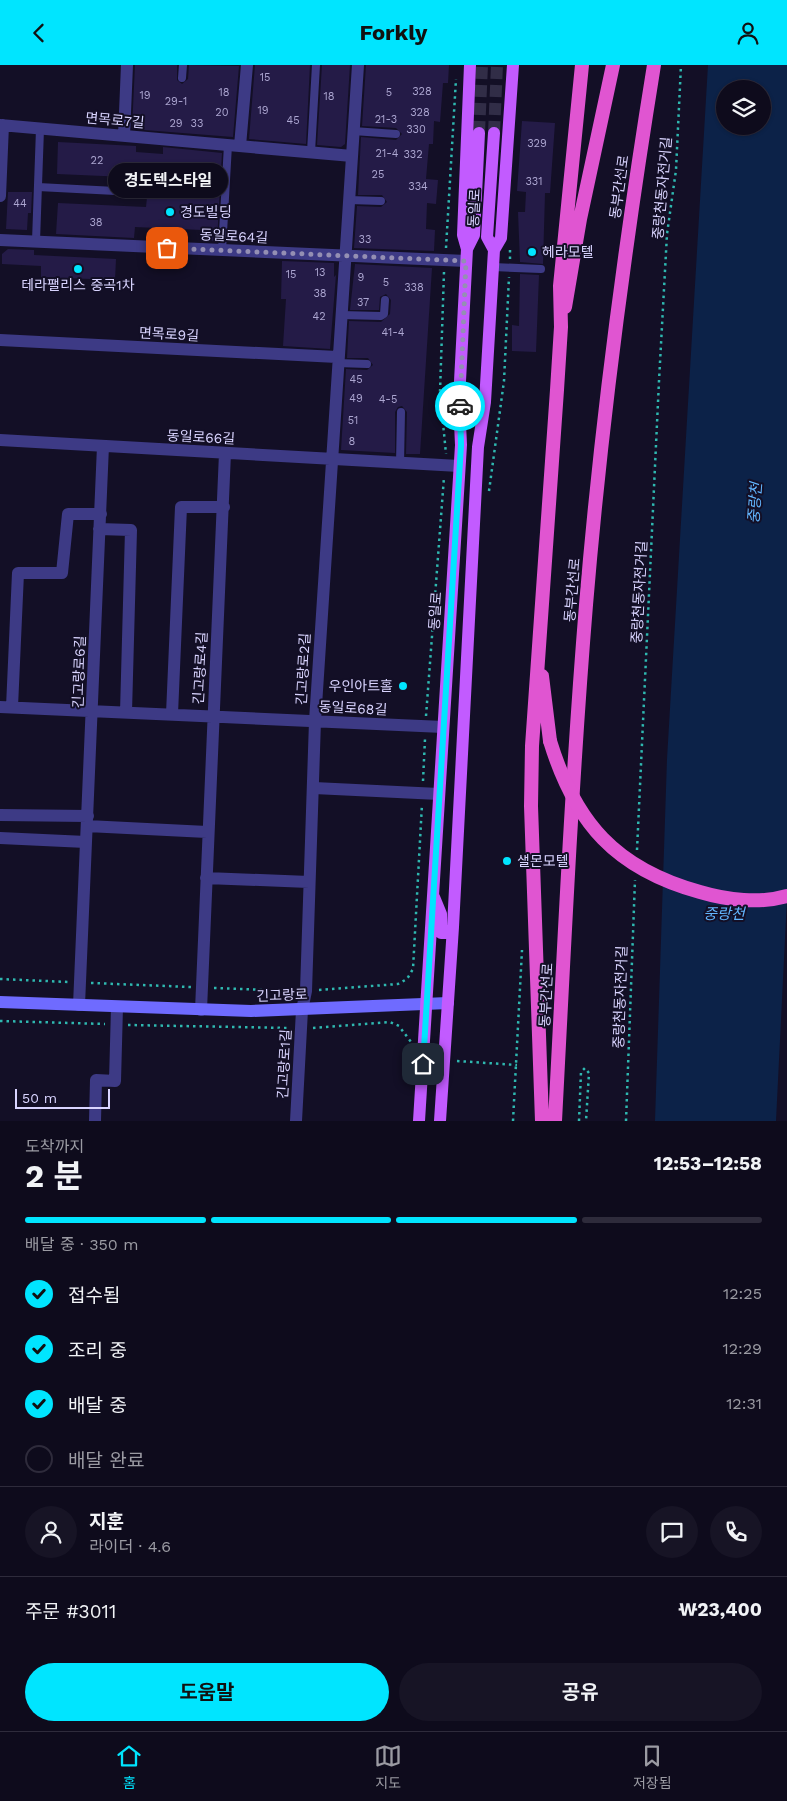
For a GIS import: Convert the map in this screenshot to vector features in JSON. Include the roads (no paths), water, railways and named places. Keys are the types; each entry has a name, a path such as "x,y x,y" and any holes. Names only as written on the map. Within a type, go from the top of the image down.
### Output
{"highway":[{"path":"542,1121 531,806 535,692 539,658 560,327 560,286 582,65"},
{"path":"560,327 613,65"},
{"name":"동부간선로","path":"555,1121 572,809 586,603 610,376 654,65"},
{"path":"539,658 550,741 566,787 584,817 609,845 640,868 679,886 717,897 756,899 787,897"}],"main road":[{"path":"467,255 463,235 470,65"},
{"path":"494,250 502,238 513,65"},
{"name":"동일로","path":"419,1121 459,466 459,400 467,255 474,235 479,133"},
{"name":"동일로","path":"440,1121 453,927 478,447 485,402 494,250 488,237 494,133"},
{"path":"433,894 441,914 442,933 448,933 453,927"},
{"name":"긴고랑로","path":"0,1003 201,1010 302,1010 448,1003"}],"street":[{"path":"124,136 127,65"},
{"path":"234,145 248,65"},
{"name":"긴고랑로2길","path":"302,1010 306,991 316,721 331,459 358,65"},
{"path":"0,197 1,125"},
{"name":"면목로7길","path":"1,125 352,156"},
{"name":"동일로64길","path":"0,240 346,256 467,255"},
{"name":"면목로9길","path":"0,340 337,360"},
{"name":"동일로66길","path":"0,440 445,467 459,466"},
{"name":"긴고랑로6길","path":"79,1005 103,446"},
{"name":"긴고랑로4길","path":"201,1010 207,832 224,507 225,453"},
{"path":"172,714 181,507 224,507"},
{"name":"동일로68길","path":"101,514 68,514 62,573 18,573 6,707 443,727"},
{"path":"99,529 131,530 126,711"},
{"path":"314,788 439,794"},
{"path":"0,815 207,832"},
{"path":"0,838 86,842"},
{"path":"206,878 309,882"},
{"path":"95,1121 96,1080 115,1081 117,1007"},
{"name":"긴고랑로1길","path":"296,1121 302,1010"}],"lane":[{"path":"182,78 183,65"},
{"path":"311,152 316,65"},
{"path":"36,241 40,129"},
{"path":"353,131 396,134"},
{"path":"222,250 234,145"},
{"path":"38,187 135,192"},
{"path":"349,199 381,201"},
{"path":"493,267 541,269"},
{"path":"341,315 381,316 384,314 385,300"},
{"path":"337,360 367,365"},
{"path":"400,464 401,412"}],"water":[{"name":"중랑천","path":"708,65 787,65 787,898 776,1121 655,1121 667,759"}],"tunnel":[{"path":"479,133 482,65"},
{"path":"494,133 497,65"}],"place":[{"name":"경도빌딩","path":"170,212"},
{"name":"경도텍스타일","path":"167,248"},
{"name":"헤라모텔","path":"532,252"},
{"name":"테라팰리스 중곡1차","path":"78,269"},
{"name":"우인아트홀","path":"403,686"},
{"name":"샐몬모텔","path":"507,861"}]}
